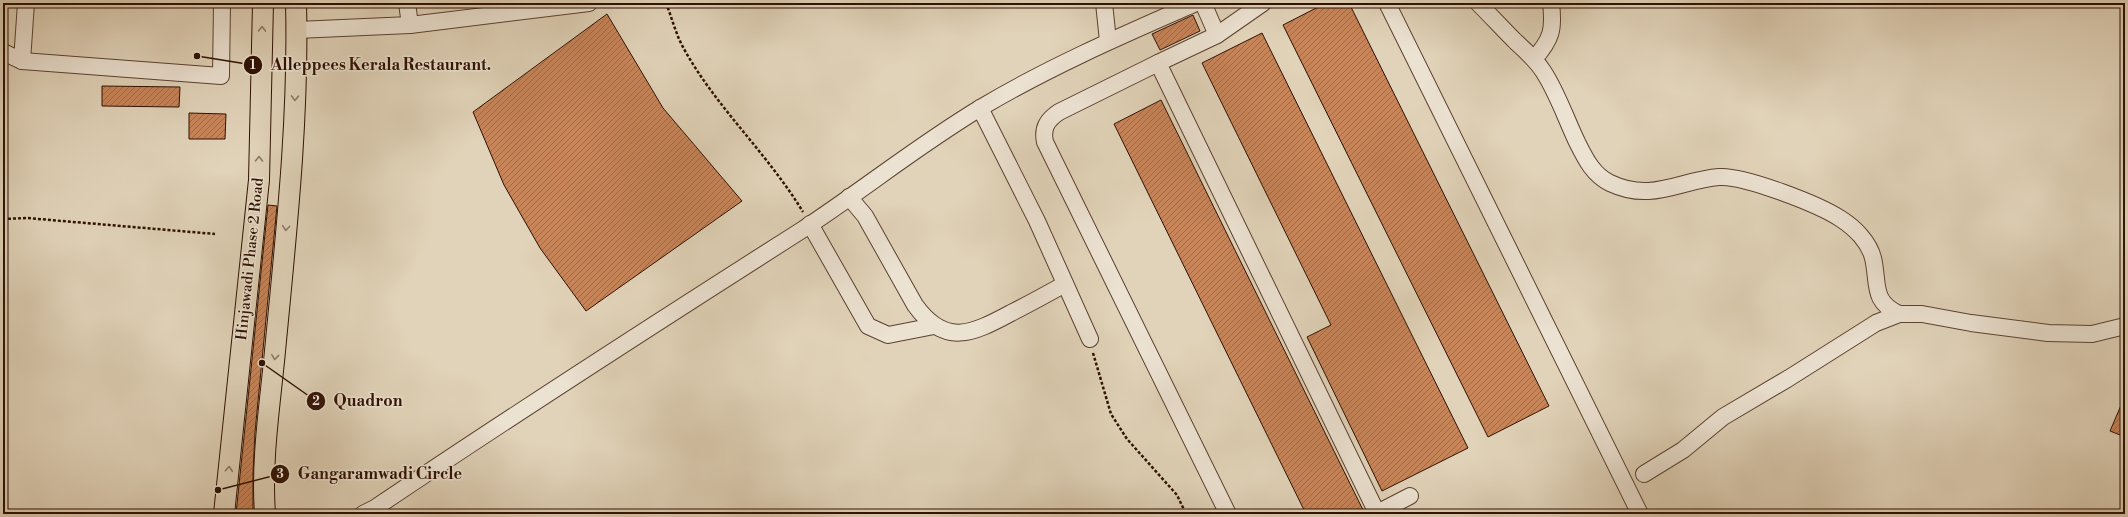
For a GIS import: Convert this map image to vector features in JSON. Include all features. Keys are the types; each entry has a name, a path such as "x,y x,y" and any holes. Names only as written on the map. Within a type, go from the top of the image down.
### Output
{"main road":[{"name":"Hinjawadi Phase 2 Road","path":"224,514 259,180 263,3"},
{"path":"265,514 264,467 290,187 295,111 297,30 296,3"}],"street":[{"path":"22,61 26,3"},
{"path":"3,52 22,61 221,76 222,3"},
{"path":"407,3 410,25"},
{"path":"297,30 410,25 590,3"},
{"path":"1104,3 1108,41"},
{"path":"364,514 518,411 810,224 980,108 1034,77 1108,41 1196,3"},
{"path":"1202,3 1217,35"},
{"path":"1228,514 1045,142 1043,133 1051,117 1058,112 1217,35 1263,3"},
{"path":"1388,3 1640,514"},
{"path":"1478,3 1534,59 1544,72 1593,171 1610,183 1631,190 1652,191 1675,188 1699,180 1721,177 1746,181 1816,205 1842,219 1863,238 1873,257 1880,299 1889,309 1899,314"},
{"path":"1534,59 1544,48 1552,34 1554,21 1551,3"},
{"path":"1158,64 1377,513 1410,496"},
{"path":"980,108 1037,221 1090,339"},
{"path":"849,197 865,216 915,305 934,326 947,331 962,333 980,329 1065,284"},
{"path":"810,224 868,326 888,335 934,326"},
{"path":"1644,474 1683,450 1723,417 1789,378 1876,323 1899,314 1922,314 1971,323 2048,333 2092,334 2125,326"}],"path":[{"path":"666,3 683,48 702,77 776,171 810,224"},
{"path":"3,219 27,218 215,234"},
{"path":"1090,339 1111,414 1127,439 1177,495 1186,514"}],"building":[{"path":"1326,3 1349,3 1549,406 1488,437 1283,25"},
{"path":"607,14 663,108 742,201 586,311 540,248 504,185 473,112"},
{"path":"1193,15 1200,31 1160,50 1152,34"},
{"path":"1262,33 1468,448 1382,491 1307,337 1331,325 1202,63"},
{"path":"102,86 180,87 179,107 102,106"},
{"path":"1161,100 1365,514 1306,514 1114,124"},
{"path":"189,113 226,114 225,139 189,139"},
{"path":"268,205 277,206 255,432 253,514 236,514"},
{"path":"2125,396 2125,437 2110,431"}],"place":[{"name":"Alleppees Kerala Restaurant.","path":"197,56"},
{"name":"Quadron","path":"262,363"},
{"name":"Gangaramwadi Circle","path":"218,490"}]}
